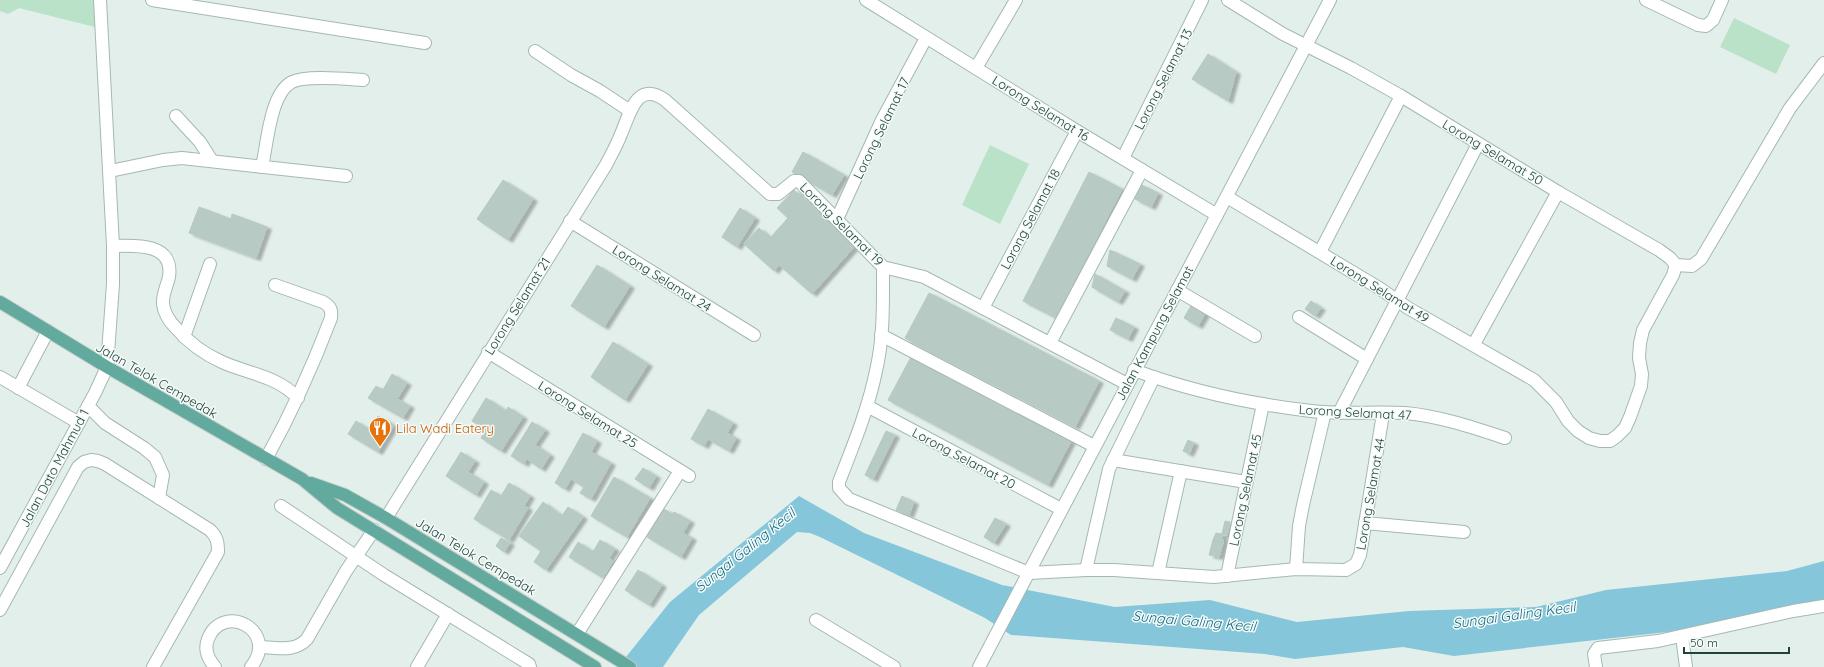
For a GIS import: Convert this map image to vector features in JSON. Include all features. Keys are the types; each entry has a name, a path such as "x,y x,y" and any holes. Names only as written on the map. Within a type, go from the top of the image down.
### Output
{"main road":[{"name":"Jalan Telok Cempedak","path":"0,302 302,479 337,508 595,667"},
{"name":"Jalan Telok Cempedak","path":"302,479 345,495 386,518 630,667"}],"street":[{"path":"100,0 113,246 113,284 107,366"},
{"path":"152,0 426,43"},
{"name":"Lorong Selamat 16","path":"866,0 1077,131 1217,215"},
{"path":"976,68 1016,0"},
{"name":"Lorong Selamat 13","path":"1123,158 1202,0"},
{"name":"Lorong Selamat 50","path":"1228,0 1251,15 1401,96 1558,192 1659,250 1670,258 1676,265"},
{"name":"Jalan Kampung Selamat","path":"979,667 1330,0"},
{"path":"1646,0 1698,25 1706,26 1713,20 1722,0"},
{"name":"Lorong Selamat 17","path":"838,219 882,120 926,38"},
{"path":"535,51 571,75 600,90 630,111"},
{"path":"1676,265 1692,266 1701,260 1790,108 1824,63"},
{"path":"262,167 275,103 282,91 293,82 310,79 363,80"},
{"name":"Lorong Selamat 19","path":"645,94 651,93 658,95 665,100 770,194 778,194 794,181 799,181 838,219 883,267 924,277 1127,384"},
{"name":"Lorong Selamat 21","path":"386,518 617,146 630,111 635,102 645,94"},
{"path":"1320,252 1401,96"},
{"path":"176,116 200,142 212,161"},
{"name":"Lorong Selamat 18","path":"983,308 1077,131"},
{"path":"1339,413 1478,144"},
{"path":"110,171 163,160 182,158 346,176"},
{"path":"1050,343 1142,170"},
{"path":"1474,344 1558,192"},
{"name":"Lorong Selamat 49","path":"1227,197 1534,380 1551,396 1568,421 1578,431 1589,438 1600,441 1610,441 1625,428 1638,399 1642,374 1639,358 1643,330 1673,275 1676,265"},
{"name":"Lorong Selamat 24","path":"570,221 754,335"},
{"path":"113,246 148,246 157,251 164,258 169,266 163,305 167,316 184,337 196,348 223,363 272,379 290,390 298,398"},
{"path":"184,337 210,264"},
{"path":"883,267 883,314 876,370 867,406 839,482 839,488 842,493 859,503 1028,573"},
{"path":"266,458 298,398 319,351 331,318 332,311 329,305 323,302 275,285"},
{"path":"1177,290 1255,336"},
{"path":"1299,317 1367,359"},
{"path":"18,388 48,331"},
{"path":"881,335 1094,446"},
{"name":"Lorong Selamat 25","path":"488,352 684,473 577,634"},
{"name":"Jalan Dato Mahmud 1","path":"0,568 79,423 107,366"},
{"name":"Lorong Selamat 47","path":"1134,370 1169,382 1263,404 1339,413 1405,413 1438,418 1504,438"},
{"path":"0,377 79,423"},
{"path":"1086,570 1105,482 1113,460 1154,377"},
{"name":"Lorong Selamat 45","path":"1227,576 1263,404"},
{"path":"88,406 105,423 155,457 163,475 159,498"},
{"name":"Lorong Selamat 20","path":"867,406 1061,509"},
{"path":"1296,569 1299,526 1325,412"},
{"name":"Lorong Selamat 44","path":"1028,573 1086,570 1158,573 1201,577 1296,569 1346,570 1356,564 1360,555 1383,414"},
{"path":"1113,460 1246,482"},
{"path":"0,610 78,467 84,462 98,461 210,530 216,536 218,543 218,552 152,667"},
{"path":"1158,573 1181,471"},
{"path":"281,506 356,557 529,664 530,667"},
{"path":"1365,522 1464,532"},
{"path":"260,647 291,648 301,645 374,530"},
{"path":"1596,667 1594,654 1595,650 1598,648 1682,636 1793,611 1824,606"},
{"path":"417,667 448,614"},
{"path":"816,620 894,667"},
{"path":"215,667 208,656 207,641 215,628 228,621 244,623 255,632 260,647 259,654 252,667"},
{"path":"1682,636 1686,667"}],"green space":[{"path":"0,0 94,0 95,27 19,8 8,14 0,11"},
{"path":"1734,18 1790,45 1776,74 1720,47"},
{"path":"990,145 1029,164 1000,224 962,205"}],"water":[{"name":"Sungai Galing Kecil","path":"799,496 864,533 1002,585 1115,607 1210,600 1297,622 1409,611 1536,607 1606,590 1787,571 1824,561 1824,601 1667,632 1454,656 1403,647 1295,659 1265,654 1011,635 985,618 820,537 810,533 797,532 699,615 663,667 618,667 670,602"}],"building":[{"path":"1208,54 1236,72 1228,101 1192,79"},
{"path":"803,152 844,175 832,195 792,172"},
{"path":"1089,172 1122,189 1056,318 1023,301"},
{"path":"503,180 533,199 508,240 477,219"},
{"path":"1142,185 1158,193 1151,207 1135,199"},
{"path":"794,190 856,245 812,294 779,265 774,271 744,244 759,228 770,238 788,218 777,208"},
{"path":"199,207 231,219 232,214 267,227 256,258 189,233"},
{"path":"740,208 755,218 737,247 722,237"},
{"path":"1110,250 1140,264 1132,279 1107,266"},
{"path":"597,265 630,286 604,327 571,306"},
{"path":"1095,274 1125,291 1118,302 1092,287"},
{"path":"929,293 943,300 919,346 905,338"},
{"path":"943,300 1099,381 1075,427 919,346"},
{"path":"1311,301 1321,308 1315,316 1305,309"},
{"path":"1192,304 1206,312 1198,326 1184,318"},
{"path":"1116,318 1134,327 1128,339 1110,330"},
{"path":"613,342 648,364 625,400 591,377"},
{"path":"911,357 1071,441 1048,485 888,400"},
{"path":"392,374 407,383 397,399 410,406 403,418 368,398 376,386 383,390"},
{"path":"486,398 506,411 508,407 523,417 501,451 481,438 486,430 472,421"},
{"path":"708,409 733,423 727,433 736,438 729,451 708,439 704,446 691,439"},
{"path":"378,416 394,425 378,452 348,434 356,421 370,430"},
{"path":"532,422 545,430 535,445 550,455 541,469 527,459 524,464 511,456"},
{"path":"886,431 895,435 873,479 865,475"},
{"path":"583,433 597,441 591,452 611,463 591,499 580,493 584,487 571,479 565,489 555,483"},
{"path":"1188,440 1194,443 1189,454 1183,451"},
{"path":"461,452 475,461 468,472 484,482 476,495 446,476"},
{"path":"643,468 656,476 649,488 635,479"},
{"path":"614,477 650,498 627,537 591,516"},
{"path":"509,483 530,496 524,506 528,508 509,540 474,519 491,490 501,496"},
{"path":"902,496 914,502 909,515 896,510"},
{"path":"543,502 562,516 568,507 583,517 546,570 534,562 541,551 519,536"},
{"path":"664,509 672,514 674,512 690,521 683,533 692,538 681,557 647,537"},
{"path":"995,518 1006,524 994,543 984,537"},
{"path":"1225,521 1230,522 1227,535 1222,534"},
{"path":"1216,533 1222,534 1223,543 1213,540"},
{"path":"501,538 510,543 504,552 496,546"},
{"path":"600,540 615,549 609,558 613,561 603,578 569,557 578,542 593,552"},
{"path":"1213,540 1223,543 1219,557 1209,555"},
{"path":"638,570 662,585 649,605 625,590"}],"place":[{"name":"Lila Wadi Eatery","path":"380,448"}]}
